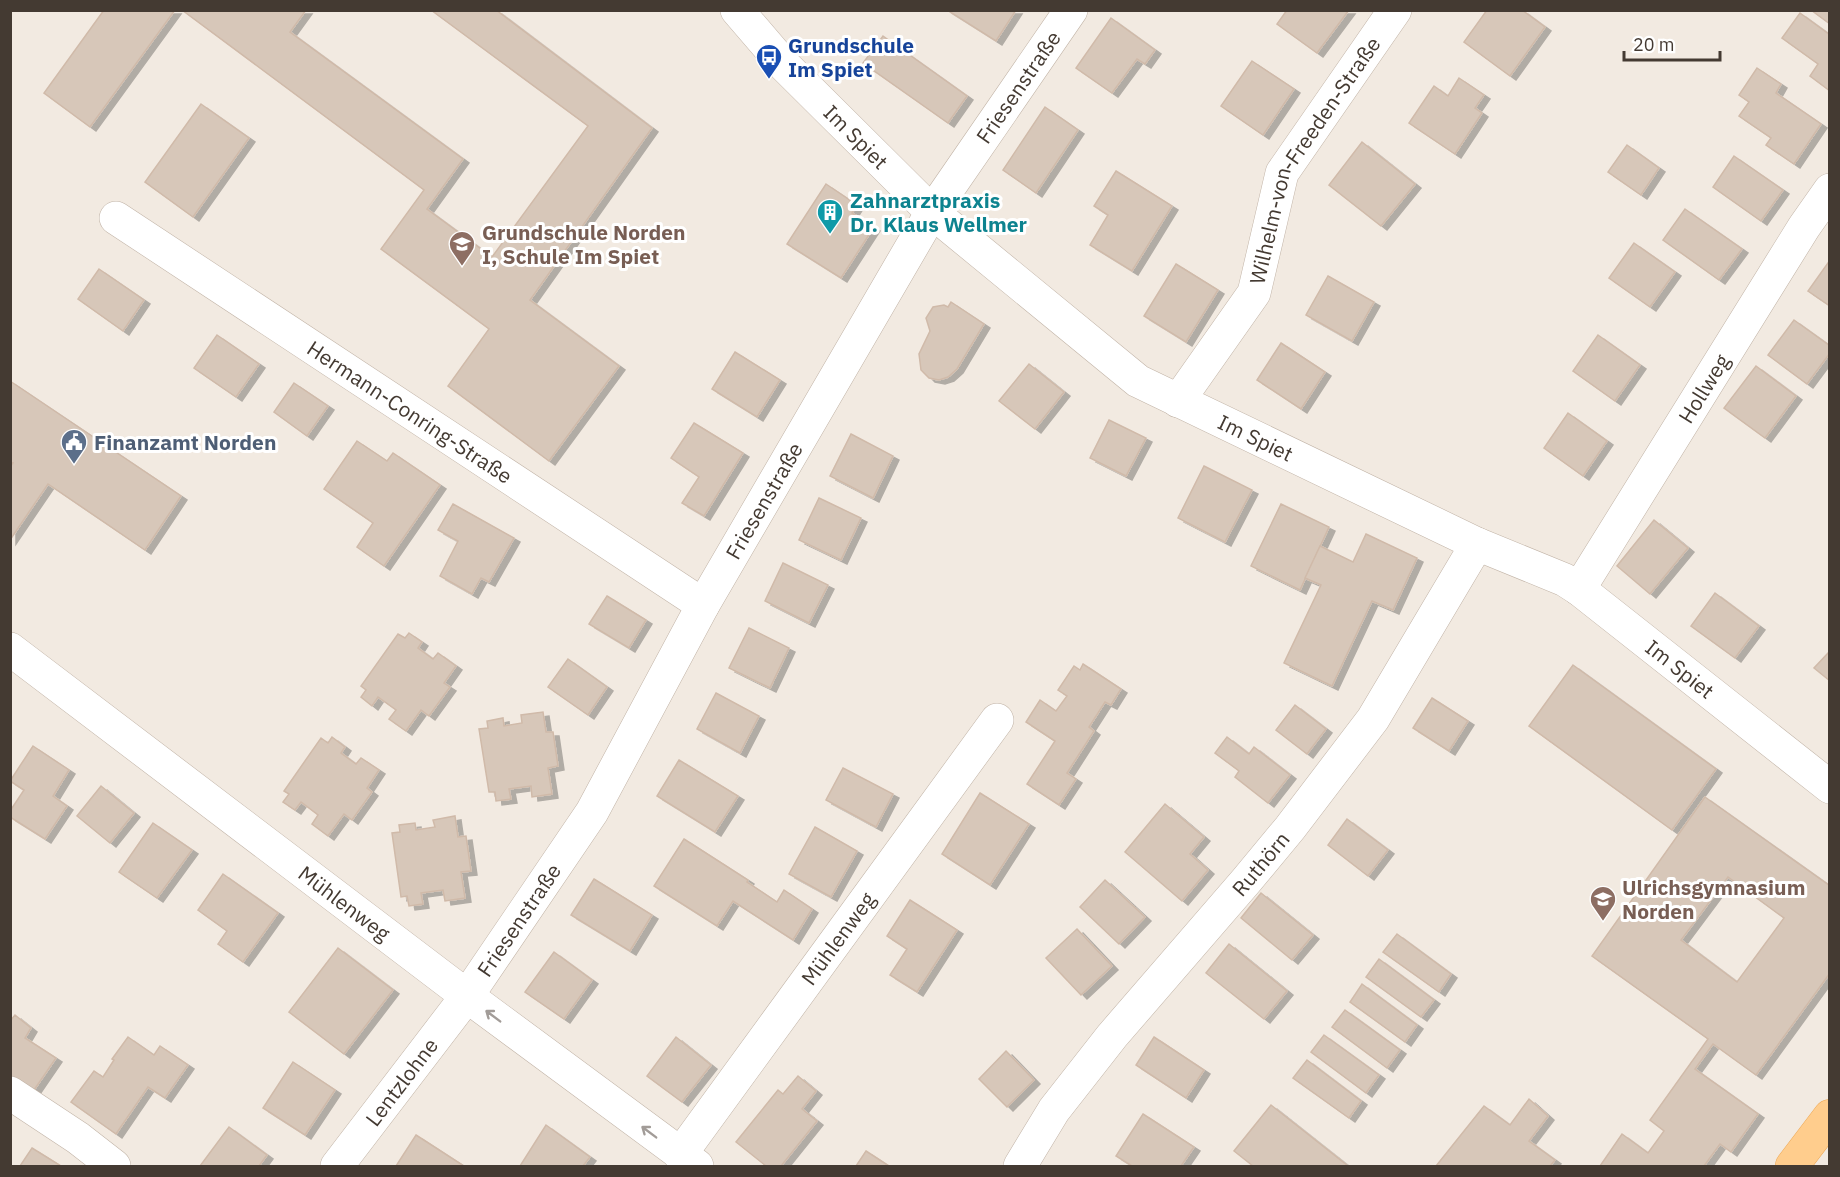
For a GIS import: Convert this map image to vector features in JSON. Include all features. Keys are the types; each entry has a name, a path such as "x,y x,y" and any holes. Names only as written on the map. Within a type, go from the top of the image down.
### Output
{"main road":[{"path":"1792,1167 1830,1116"}],"street":[{"name":"Im Spiet","path":"736,10 785,66 932,212 1138,381 1477,544 1565,580 1830,787"},
{"name":"Friesenstraße","path":"467,996 592,812 703,605 932,212 1071,10"},
{"name":"Wilhelm-von-Freeden-Straße","path":"1178,401 1254,293 1282,173 1395,10"},
{"name":"Hollweg","path":"1579,589 1804,227 1830,190"},
{"name":"Hermann-Conring-Straße","path":"116,218 703,605"},
{"name":"Ruthörn","path":"1020,1167 1054,1110 1112,1036 1253,873 1373,718 1477,544"},
{"name":"Mühlenweg","path":"10,649 688,1161 997,720"},
{"name":"Lentzlohne","path":"337,1167 467,996"},
{"path":"10,1093 78,1138 114,1167"}],"building":[{"path":"104,10 175,10 90,127 44,93"},
{"path":"182,10 306,10 290,32 463,159 427,209 492,257 588,126 431,10 496,10 652,128 530,300 619,366 549,461 448,386 489,329 381,249 424,190"},
{"path":"947,10 1016,10 996,41"},
{"path":"1287,10 1349,10 1317,53 1277,24"},
{"path":"1487,10 1522,10 1545,27 1510,76 1464,42"},
{"path":"1811,10 1830,10 1830,24"},
{"path":"1800,13 1830,35 1830,91 1810,76 1818,64 1782,38"},
{"path":"1111,18 1155,50 1145,64 1137,59 1112,93 1076,68"},
{"path":"883,36 967,96 948,123 863,63"},
{"path":"1252,61 1294,89 1263,135 1221,106"},
{"path":"1757,68 1781,84 1776,93 1821,124 1794,164 1766,145 1771,138 1739,116 1749,102 1739,95"},
{"path":"1459,78 1484,95 1475,108 1482,113 1455,154 1409,123 1434,86 1448,96"},
{"path":"201,104 249,138 193,217 145,182"},
{"path":"1045,107 1078,130 1036,193 1003,170"},
{"path":"1362,142 1415,184 1381,226 1329,185"},
{"path":"1627,145 1659,168 1641,195 1608,172"},
{"path":"1734,156 1783,190 1761,221 1713,187"},
{"path":"1116,171 1172,206 1132,271 1090,245 1108,215 1094,206"},
{"name":"Zahnarztpraxis Dr. Klaus Wellmer","path":"826,184 857,205 852,213 874,227 841,278 787,244"},
{"path":"1685,209 1742,249 1719,280 1663,240"},
{"path":"1634,243 1675,272 1650,307 1609,278"},
{"path":"1830,260 1830,306 1808,291"},
{"path":"1176,264 1218,290 1186,342 1144,316"},
{"path":"99,269 144,300 123,331 78,299"},
{"path":"1328,276 1374,302 1352,341 1306,315"},
{"path":"951,302 984,324 957,369 948,377 939,380 929,378 921,370 919,354 930,331 926,318 933,307 944,305 948,307"},
{"path":"1794,320 1830,346 1830,353 1807,384 1768,355"},
{"path":"217,335 259,364 236,397 194,368"},
{"path":"1598,335 1640,365 1615,401 1573,371"},
{"path":"1281,343 1325,372 1301,409 1257,380"},
{"path":"735,352 780,380 757,417 712,389"},
{"path":"1029,364 1064,392 1035,429 999,401"},
{"path":"1756,366 1796,396 1765,438 1724,408"},
{"name":"Finanzamt Norden","path":"10,381 181,496 145,550 48,484 10,540 10,467 13,463 10,462"},
{"path":"294,383 328,406 307,436 274,412"},
{"path":"1568,413 1607,441 1583,476 1544,448"},
{"path":"1109,420 1146,438 1126,476 1090,458"},
{"path":"694,423 743,453 704,516 682,503 699,477 671,458"},
{"path":"851,434 893,456 873,498 830,476"},
{"path":"357,441 387,461 393,453 440,485 384,566 357,547 373,523 324,489"},
{"path":"1204,466 1252,490 1225,542 1178,518"},
{"path":"819,498 861,518 841,560 799,540"},
{"path":"453,504 514,538 489,582 481,578 472,594 440,576 458,541 438,530"},
{"path":"1281,504 1329,527 1300,590 1251,566"},
{"path":"1654,520 1688,548 1650,594 1617,566"},
{"path":"1366,534 1417,558 1393,610 1372,601 1332,686 1284,663 1321,585 1305,578 1320,546 1353,562"},
{"path":"783,563 828,585 809,623 765,601"},
{"path":"1715,593 1759,626 1735,658 1691,626"},
{"path":"607,596 646,620 629,648 589,624"},
{"path":"749,628 789,648 770,688 729,668"},
{"path":"409,633 422,642 418,648 433,659 438,653 456,666 444,683 450,687 429,716 421,710 406,731 389,719 396,710 378,697 372,706 361,697 366,690 361,686 398,634 405,638"},
{"path":"1830,651 1830,681 1814,668"},
{"path":"568,659 607,687 588,715 548,687"},
{"path":"1083,664 1121,689 1111,705 1105,702 1089,727 1094,731 1067,773 1076,779 1059,805 1027,784 1055,741 1026,722 1040,700 1056,711 1067,696 1058,690 1074,666 1080,670"},
{"path":"1573,665 1716,769 1672,830 1529,726"},
{"path":"716,693 759,716 740,753 697,729"},
{"path":"1432,698 1468,721 1449,751 1413,728"},
{"path":"1295,705 1326,729 1307,754 1276,730"},
{"path":"543,712 546,732 553,732 558,766 548,768 552,794 532,797 531,786 509,789 511,799 496,801 495,792 489,792 479,729 488,728 487,721 503,718 504,726 522,723 521,715"},
{"path":"332,737 345,747 341,753 356,764 361,758 379,770 367,788 372,792 352,820 344,814 328,836 312,824 318,815 301,802 295,810 283,802 289,794 284,791 321,738 328,743"},
{"path":"1227,737 1249,754 1254,747 1290,775 1268,803 1235,777 1239,771 1215,753"},
{"path":"33,746 69,770 53,796 67,806 45,839 10,817 10,811 24,790 10,781"},
{"path":"679,760 738,796 715,832 657,796"},
{"path":"843,768 893,794 876,827 826,800"},
{"path":"101,786 134,813 110,843 77,816"},
{"path":"980,793 1029,824 990,885 942,854"},
{"path":"1705,797 1830,886 1830,973 1756,1075 1713,1044 1695,1069 1758,1114 1731,1152 1720,1144 1704,1166 1600,1166 1622,1134 1648,1153 1664,1131 1650,1120 1708,1039 1592,956","holes":["1728,877 1784,918 1737,982 1681,940"]},
{"path":"1165,804 1204,837 1190,854 1208,870 1182,901 1125,852"},
{"path":"455,816 458,837 466,836 471,871 461,872 465,898 445,901 443,890 421,893 423,904 409,906 407,896 401,897 392,833 400,832 399,825 415,823 416,830 435,827 433,820"},
{"path":"1347,819 1388,850 1368,876 1328,845"},
{"path":"153,823 192,850 157,898 119,872"},
{"path":"815,827 857,851 831,897 789,874"},
{"path":"684,839 748,880 747,882 777,902 784,890 812,909 793,940 733,901 717,926 654,886"},
{"path":"223,874 278,913 243,962 218,944 227,931 198,910"},
{"path":"594,879 652,915 630,951 571,915"},
{"path":"1105,880 1145,917 1119,944 1080,907"},
{"path":"1261,893 1313,935 1292,960 1241,918"},
{"path":"910,900 957,930 917,992 890,975 907,949 887,936"},
{"path":"1077,929 1112,966 1081,995 1046,958"},
{"path":"1397,934 1451,974 1439,992 1383,952"},
{"path":"1229,944 1287,991 1264,1019 1206,973"},
{"path":"338,948 393,990 344,1054 289,1012"},
{"path":"554,952 592,980 564,1019 525,992"},
{"path":"1379,959 1434,1000 1421,1017 1366,977"},
{"path":"1362,984 1417,1025 1405,1042 1350,1002"},
{"path":"1345,1010 1400,1050 1387,1068 1332,1027"},
{"path":"15,1015 31,1028 25,1038 56,1058 32,1093 10,1080 10,1021"},
{"path":"1324,1035 1379,1075 1366,1093 1311,1052"},
{"path":"128,1037 154,1055 160,1046 188,1065 165,1098 148,1087 116,1134 71,1102 94,1071 103,1077 114,1060 112,1059"},
{"path":"676,1037 711,1065 682,1102 647,1076"},
{"path":"1154,1037 1204,1070 1186,1098 1136,1065"},
{"path":"1006,1051 1034,1080 1007,1107 979,1079"},
{"path":"1307,1060 1361,1101 1349,1118 1293,1078"},
{"path":"293,1062 335,1090 305,1135 263,1108"},
{"path":"798,1076 816,1091 802,1109 817,1121 781,1166 766,1166 736,1142 778,1090 783,1094"},
{"path":"1529,1099 1548,1116 1529,1141 1555,1160 1550,1166 1436,1166 1484,1106 1510,1125"},
{"path":"1271,1105 1348,1166 1253,1166 1234,1151"},
{"path":"1143,1114 1194,1147 1181,1166 1132,1166 1116,1156"},
{"path":"546,1125 590,1157 583,1166 520,1166"},
{"path":"229,1127 267,1155 259,1166 200,1166"},
{"path":"416,1135 464,1166 396,1166"},
{"path":"32,1148 61,1166 20,1166"},
{"path":"866,1151 889,1166 856,1166"}],"place":[{"name":"Grundschule Im Spiet","path":"769,80"},
{"name":"Zahnarztpraxis Dr. Klaus Wellmer","path":"830,235"},
{"name":"Grundschule Norden I, Schule Im Spiet","path":"462,267"},
{"name":"Finanzamt Norden","path":"74,465"},
{"name":"Ulrichsgymnasium Norden","path":"1603,922"}]}
